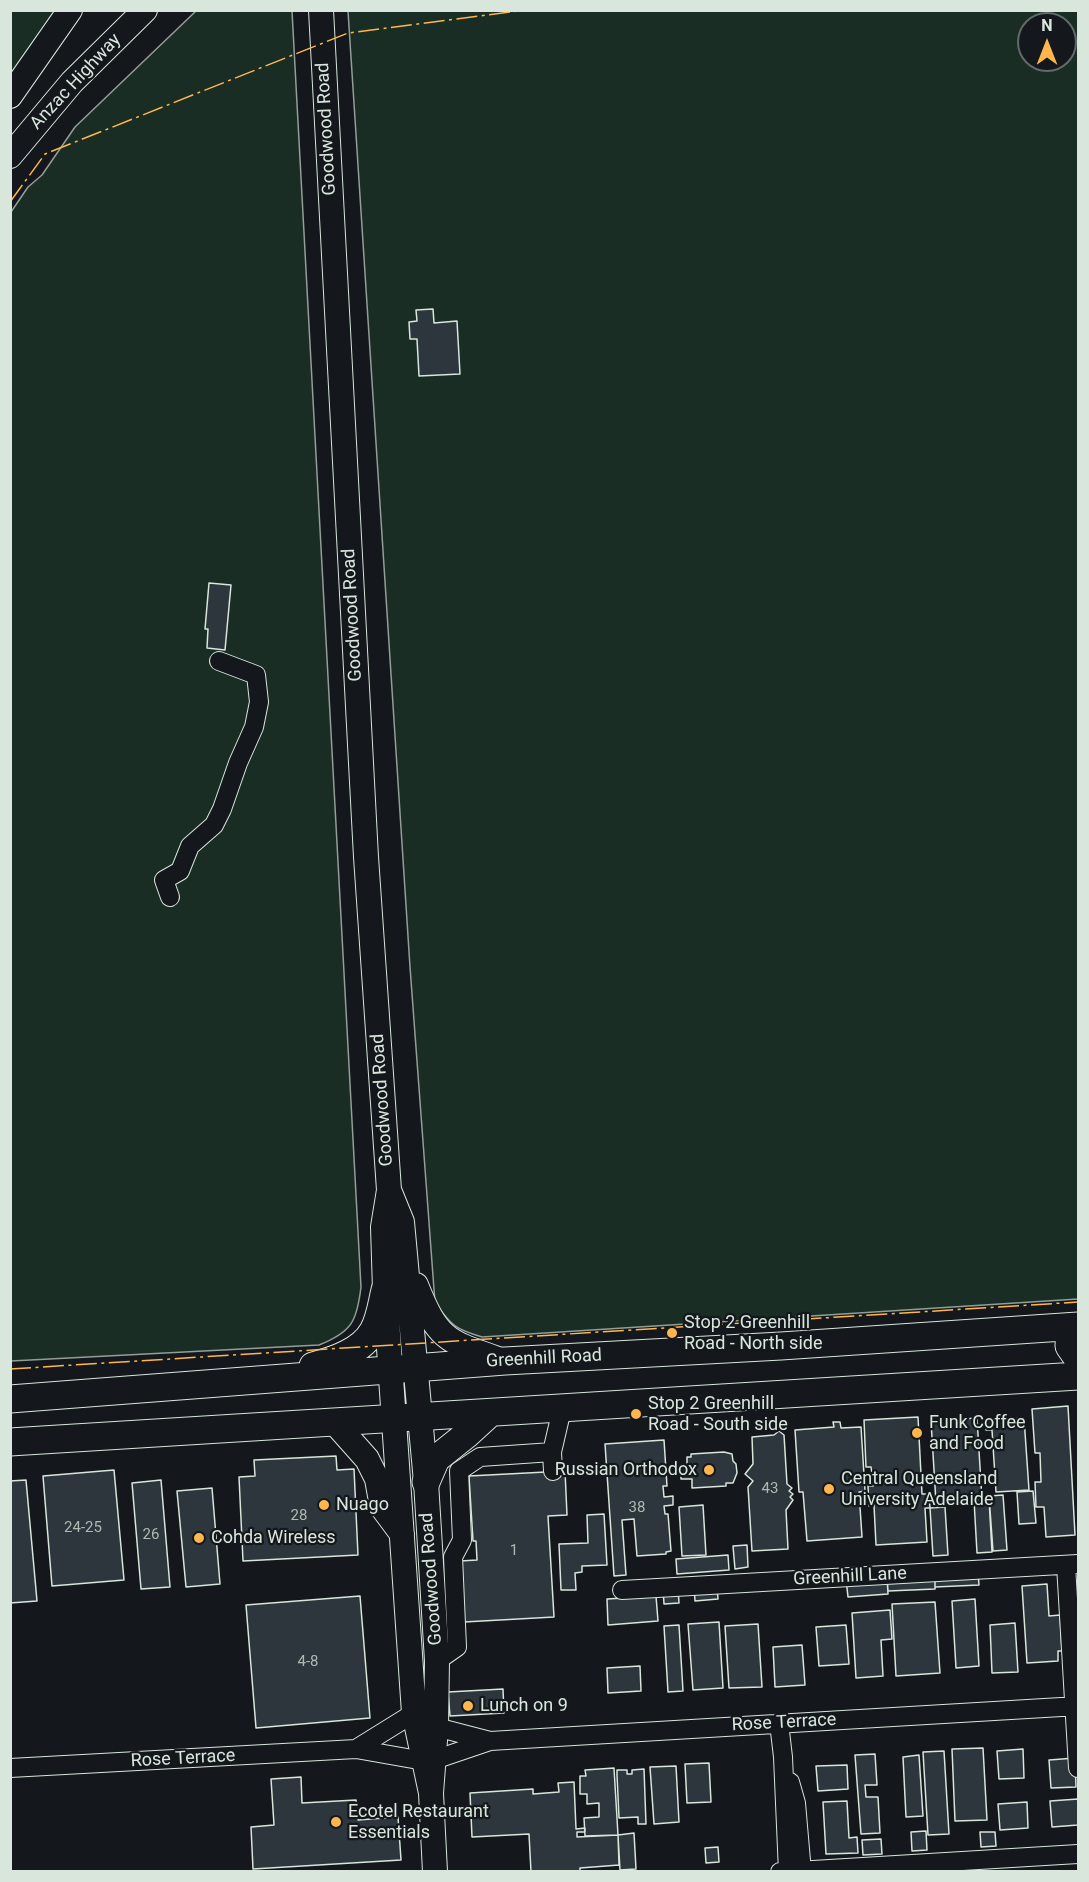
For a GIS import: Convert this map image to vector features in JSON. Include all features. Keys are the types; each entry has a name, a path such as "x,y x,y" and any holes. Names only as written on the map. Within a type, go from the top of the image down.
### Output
{"highway":[{"path":"272,1378 324,1364 345,1355 364,1342 374,1330 386,1290"},
{"path":"1074,1327 1069,1346 1078,1359"},
{"name":"Greenhill Road","path":"10,1399 505,1361 1074,1327"},
{"path":"10,1442 1078,1376"},
{"path":"10,1411 46,1409 58,1414 61,1439"},
{"path":"426,1482 436,1459 490,1413"}],"main road":[{"path":"10,96 70,10"},
{"name":"Anzac Highway","path":"10,156 66,88 144,10"},
{"name":"Goodwood Road","path":"313,10 322,39"},
{"name":"Goodwood Road","path":"321,10 366,845 389,1190 383,1227 386,1290 404,1369"},
{"name":"Goodwood Road","path":"389,1190 402,1221 407,1263 404,1369 407,1418 402,1534 414,1713 429,1761 435,1872"},
{"path":"407,1263 425,1309 440,1332 457,1345 505,1361"},
{"name":"Goodwood Road","path":"407,1418 426,1482 437,1661 436,1726 429,1761"},
{"path":"335,1423 367,1459 377,1479 382,1507 402,1534"}],"street":[{"path":"170,897 164,880 180,871 190,846 214,825 254,727 259,702 256,675 219,661"},
{"path":"553,1471 552,1452 562,1409"},
{"path":"437,1661 457,1647 453,1557 462,1540 459,1471 480,1457 552,1452"},
{"path":"1072,1564 1078,1768"},
{"name":"Greenhill Lane","path":"622,1590 1072,1564"},
{"name":"Rose Terrace","path":"10,1768 356,1749 429,1761 490,1741 1076,1706"},
{"name":"Rose Terrace","path":"356,1749 414,1713"},
{"path":"779,1723 783,1757 796,1803 795,1871"},
{"name":"Rose Terrace","path":"436,1726 490,1741"},
{"path":"780,1872 1078,1854"}],"green space":[{"path":"11,11 56,11 11,76"},
{"path":"196,11 292,11 361,1287 355,1317 351,1324 339,1335 319,1345 11,1361 11,212 28,187 42,175 75,127"},
{"path":"348,11 1078,11 1078,1299 482,1337 466,1332 450,1322 435,1303 410,967"}],"building":[{"path":"433,309 434,323 457,321 460,374 419,376 417,339 410,339 409,322 417,321 416,310"},
{"path":"209,583 231,585 225,650 207,648 208,629 205,629"},
{"path":"1068,1406 1075,1535 1046,1537 1044,1507 1036,1507 1035,1482 1041,1482 1040,1453 1035,1453 1032,1409"},
{"path":"918,1417 922,1494 929,1494 930,1508 925,1508 927,1542 876,1545 874,1505 869,1506 868,1486 873,1486 872,1480 868,1480 868,1474 872,1474 871,1467 866,1467 864,1420"},
{"path":"977,1418 982,1500 936,1503 931,1421"},
{"path":"1024,1418 1029,1490 996,1492 992,1430 986,1430 985,1421"},
{"path":"833,1422 840,1422 841,1428 861,1427 865,1491 859,1492 862,1537 807,1541 803,1492 799,1492 795,1430 834,1427"},
{"path":"779,1431 784,1435 787,1484 792,1488 789,1491 793,1494 790,1497 793,1500 786,1510 788,1549 752,1551 748,1487 753,1481 745,1474 753,1464 752,1437 774,1435"},
{"path":"664,1440 667,1486 663,1486 664,1497 673,1496 673,1505 664,1506 665,1514 668,1514 671,1551 666,1554 637,1556 634,1519 622,1520 626,1575 614,1576 605,1444"},
{"name":"Russian Orthodox","path":"724,1452 732,1454 736,1464 737,1473 733,1483 726,1483 726,1486 692,1488 692,1479 681,1479 681,1467 687,1465 687,1457 691,1457 691,1454"},
{"path":"336,1456 337,1470 354,1469 358,1555 243,1561 239,1477 255,1476 254,1460"},
{"path":"114,1470 124,1580 52,1586 43,1476"},
{"path":"565,1471 567,1515 548,1516 554,1617 464,1622 460,1561 477,1560 476,1541 473,1541 469,1476"},
{"path":"26,1480 37,1601 10,1603 10,1481"},
{"path":"161,1480 170,1587 141,1589 132,1483"},
{"name":"Cohda Wireless","path":"212,1488 220,1584 186,1587 177,1491"},
{"path":"1033,1491 1036,1523 1019,1524 1017,1492"},
{"path":"1003,1495 1007,1550 993,1551 989,1496"},
{"path":"989,1499 992,1552 977,1553 974,1500"},
{"path":"703,1505 706,1555 682,1556 679,1507"},
{"path":"945,1507 948,1555 933,1556 930,1508"},
{"path":"604,1514 607,1565 582,1566 582,1572 575,1573 576,1590 561,1590 559,1544 588,1543 587,1515"},
{"path":"747,1545 748,1567 735,1569 733,1546"},
{"path":"728,1555 729,1570 677,1574 676,1559"},
{"path":"978,1572 979,1585 935,1587 935,1574"},
{"path":"935,1574 935,1589 888,1591 887,1576"},
{"path":"887,1576 888,1594 848,1597 846,1579"},
{"path":"1047,1584 1049,1616 1060,1615 1062,1651 1058,1651 1058,1661 1027,1663 1022,1586"},
{"path":"717,1586 718,1599 695,1601 694,1587"},
{"path":"678,1588 679,1603 664,1604 663,1589"},
{"path":"360,1596 370,1718 256,1728 246,1605"},
{"path":"656,1596 658,1621 608,1625 607,1599"},
{"path":"975,1599 979,1666 956,1668 952,1601"},
{"path":"935,1602 940,1673 896,1676 892,1604"},
{"path":"890,1610 892,1639 881,1640 883,1676 856,1678 852,1613"},
{"path":"719,1622 723,1688 693,1690 688,1624"},
{"path":"1015,1623 1018,1672 992,1673 990,1625"},
{"path":"758,1624 762,1687 729,1688 725,1626"},
{"path":"679,1625 683,1691 668,1692 664,1626"},
{"path":"846,1625 849,1664 819,1666 816,1627"},
{"path":"802,1645 805,1685 775,1687 773,1647"},
{"path":"640,1666 641,1691 608,1693 607,1668"},
{"path":"503,1689 504,1713 450,1716 448,1692"},
{"path":"983,1748 987,1820 955,1821 952,1749"},
{"path":"1023,1749 1024,1778 999,1779 997,1751"},
{"path":"944,1751 949,1834 928,1835 923,1752"},
{"path":"875,1754 877,1785 865,1785 866,1797 878,1797 880,1833 861,1834 855,1755"},
{"path":"919,1755 923,1816 906,1817 903,1757"},
{"path":"1075,1758 1076,1787 1051,1788 1049,1760"},
{"path":"709,1763 711,1802 687,1803 685,1764"},
{"path":"847,1765 848,1789 818,1791 816,1766"},
{"path":"676,1766 679,1822 654,1824 650,1767"},
{"path":"614,1768 618,1835 585,1836 584,1818 599,1817 599,1803 587,1804 587,1794 580,1794 580,1776 586,1776 585,1770"},
{"path":"644,1769 646,1824 638,1824 638,1817 619,1818 617,1770 627,1770 627,1774 632,1774 632,1770"},
{"name":"Ecotel Restaurant Essentials","path":"301,1777 302,1803 356,1800 358,1820 398,1817 401,1860 253,1869 251,1827 274,1825 271,1779"},
{"path":"574,1782 576,1829 585,1828 585,1832 577,1832 577,1837 618,1835 619,1865 580,1868 580,1872 531,1872 529,1834 472,1837 470,1793 533,1789 533,1794 559,1792 558,1783"},
{"path":"1078,1799 1078,1825 1052,1827 1050,1801"},
{"path":"847,1801 849,1838 857,1837 858,1853 826,1854 823,1802"},
{"path":"1027,1802 1028,1828 1000,1830 998,1804"},
{"path":"926,1831 927,1850 912,1851 911,1832"},
{"path":"980,1832 995,1832 996,1846 981,1847"},
{"path":"634,1833 636,1869 620,1870 618,1835"},
{"path":"881,1839 882,1854 863,1855 862,1840"},
{"path":"718,1847 719,1862 706,1863 705,1848"}],"power":[{"path":"10,202 45,154 348,33 526,10"},
{"path":"10,1369 1078,1302"}],"place":[{"name":"Stop 2 Greenhill Road - North side","path":"672,1333"},
{"name":"Stop 2 Greenhill Road - South side","path":"636,1414"},
{"name":"Funk Coffee and Food","path":"917,1433"},
{"name":"Russian Orthodox","path":"709,1470"},
{"name":"Central Queensland University Adelaide","path":"829,1489"},
{"name":"Nuago","path":"324,1505"},
{"name":"Cohda Wireless","path":"199,1538"},
{"name":"Lunch on 9","path":"468,1706"},
{"name":"Ecotel Restaurant Essentials","path":"336,1822"}]}
